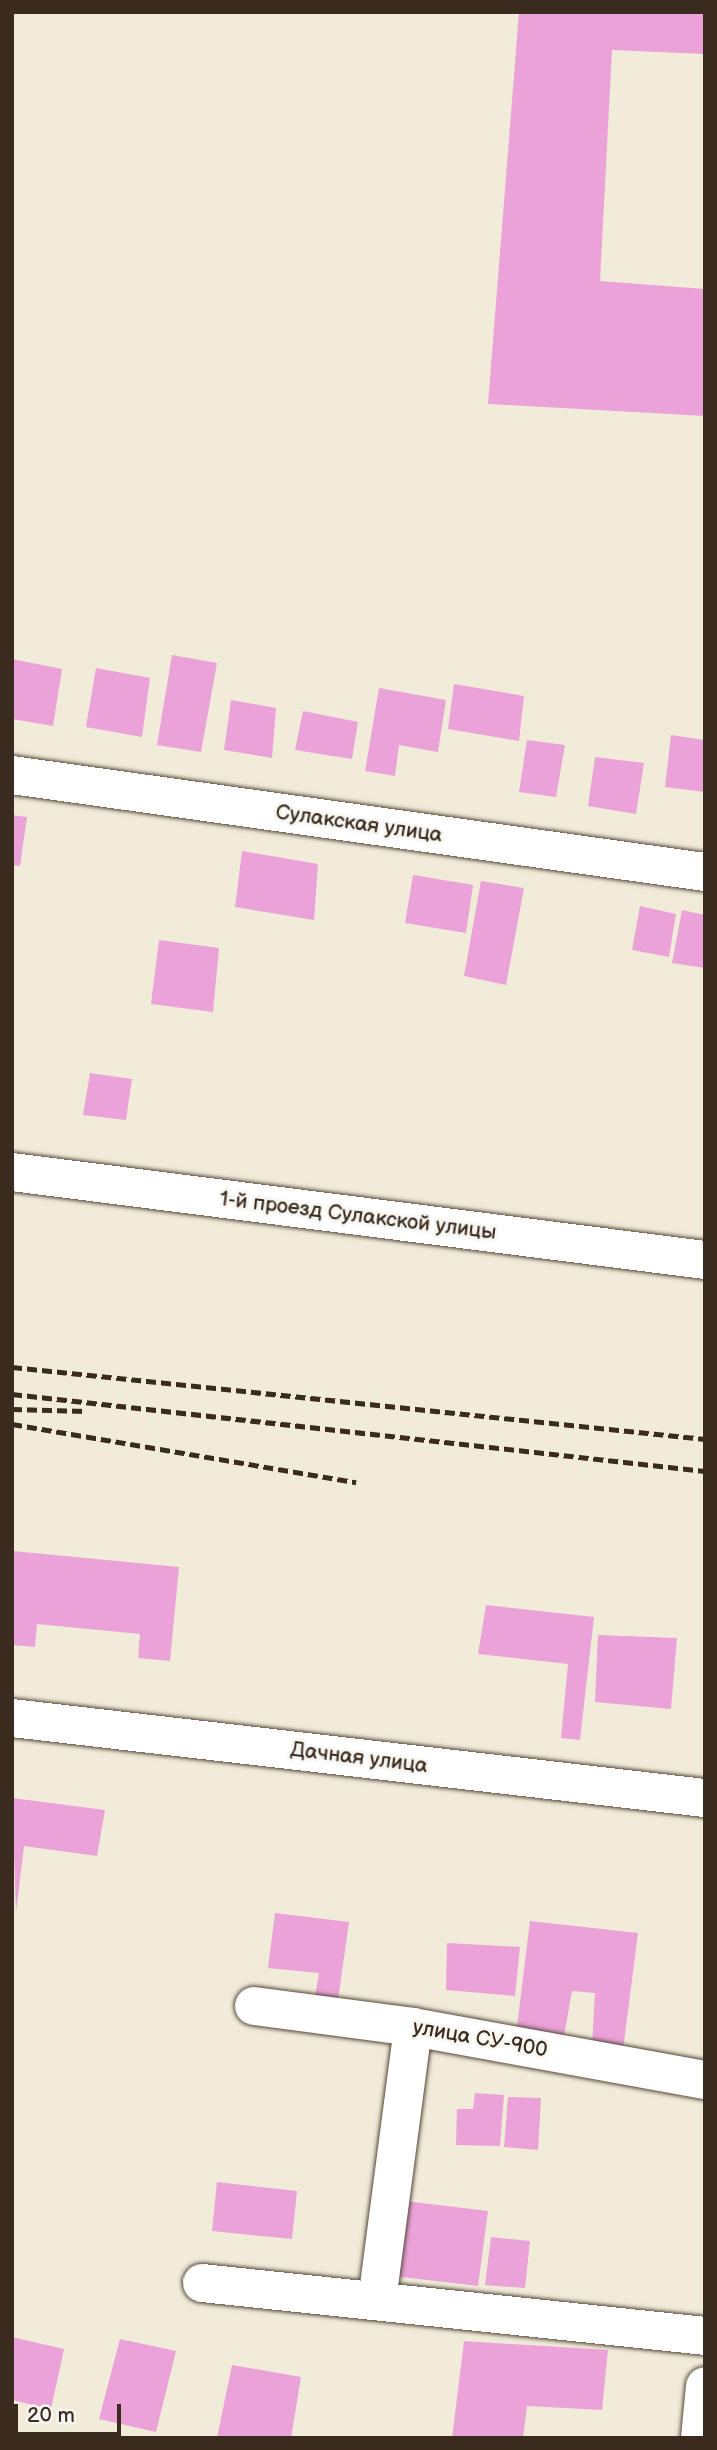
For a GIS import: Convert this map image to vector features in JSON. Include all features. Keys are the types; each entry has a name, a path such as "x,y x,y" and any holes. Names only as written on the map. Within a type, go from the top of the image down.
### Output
{"street":[{"name":"Сулакская улица","path":"12,775 705,872"},
{"name":"1-й проезд Сулакской улицы","path":"12,1172 705,1260"},
{"name":"Дачная улица","path":"12,1718 705,1798"},
{"name":"улица СУ-900","path":"254,2006 413,2027 705,2080"},
{"path":"377,2301 413,2027"},
{"path":"202,2283 705,2336"},
{"path":"701,2438 705,2386"}],"building":[{"path":"519,12 705,12 705,54 612,50 600,281 705,289 705,416 488,404"},
{"path":"172,655 217,663 201,752 157,745"},
{"path":"12,659 62,669 53,726 12,719"},
{"path":"96,668 150,678 142,737 86,727"},
{"path":"454,684 524,696 519,741 448,729"},
{"path":"379,688 446,700 438,752 399,745 395,776 365,771"},
{"path":"231,700 276,708 272,758 224,750"},
{"path":"303,711 358,722 352,759 295,750"},
{"path":"671,735 705,740 705,792 665,787"},
{"path":"527,740 565,745 556,797 519,792"},
{"path":"595,757 644,763 636,814 588,806"},
{"path":"12,815 27,817 20,866 12,865"},
{"path":"242,851 318,864 314,920 235,907"},
{"path":"413,875 473,885 466,933 405,923"},
{"path":"481,881 524,888 506,985 464,976"},
{"path":"640,906 676,914 669,957 632,950"},
{"path":"682,910 705,915 705,968 672,963"},
{"path":"159,940 219,948 213,1012 151,1004"},
{"path":"90,1073 132,1079 126,1120 83,1115"},
{"path":"13,1551 179,1567 170,1661 138,1658 140,1634 37,1624 35,1647 12,1645"},
{"path":"486,1605 594,1617 580,1740 561,1738 568,1664 478,1654"},
{"path":"598,1635 677,1638 671,1709 595,1702"},
{"path":"12,1798 105,1810 97,1856 24,1846 16,1912"},
{"path":"275,1913 349,1922 338,2000 315,1997 319,1973 268,1968"},
{"path":"530,1921 638,1933 623,2050 592,2045 595,1993 572,1991 563,2042 516,2035"},
{"path":"447,1943 520,1947 515,1996 446,1990"},
{"path":"475,2093 504,2095 500,2146 456,2145 457,2109 473,2109"},
{"path":"508,2097 541,2098 538,2150 504,2147"},
{"path":"217,2182 297,2191 292,2239 212,2231"},
{"path":"405,2201 488,2211 478,2286 393,2276"},
{"path":"491,2237 530,2241 525,2288 485,2285"},
{"path":"12,2337 64,2349 51,2409 12,2400"},
{"path":"120,2339 176,2351 156,2432 99,2419"},
{"path":"464,2341 608,2350 602,2410 527,2406 523,2438 452,2438"},
{"path":"232,2365 301,2377 291,2438 217,2438"}],"railway":[{"path":"12,1367 705,1439"},
{"path":"12,1394 705,1471"},
{"path":"12,1409 86,1411"},
{"path":"12,1424 356,1482"}]}
